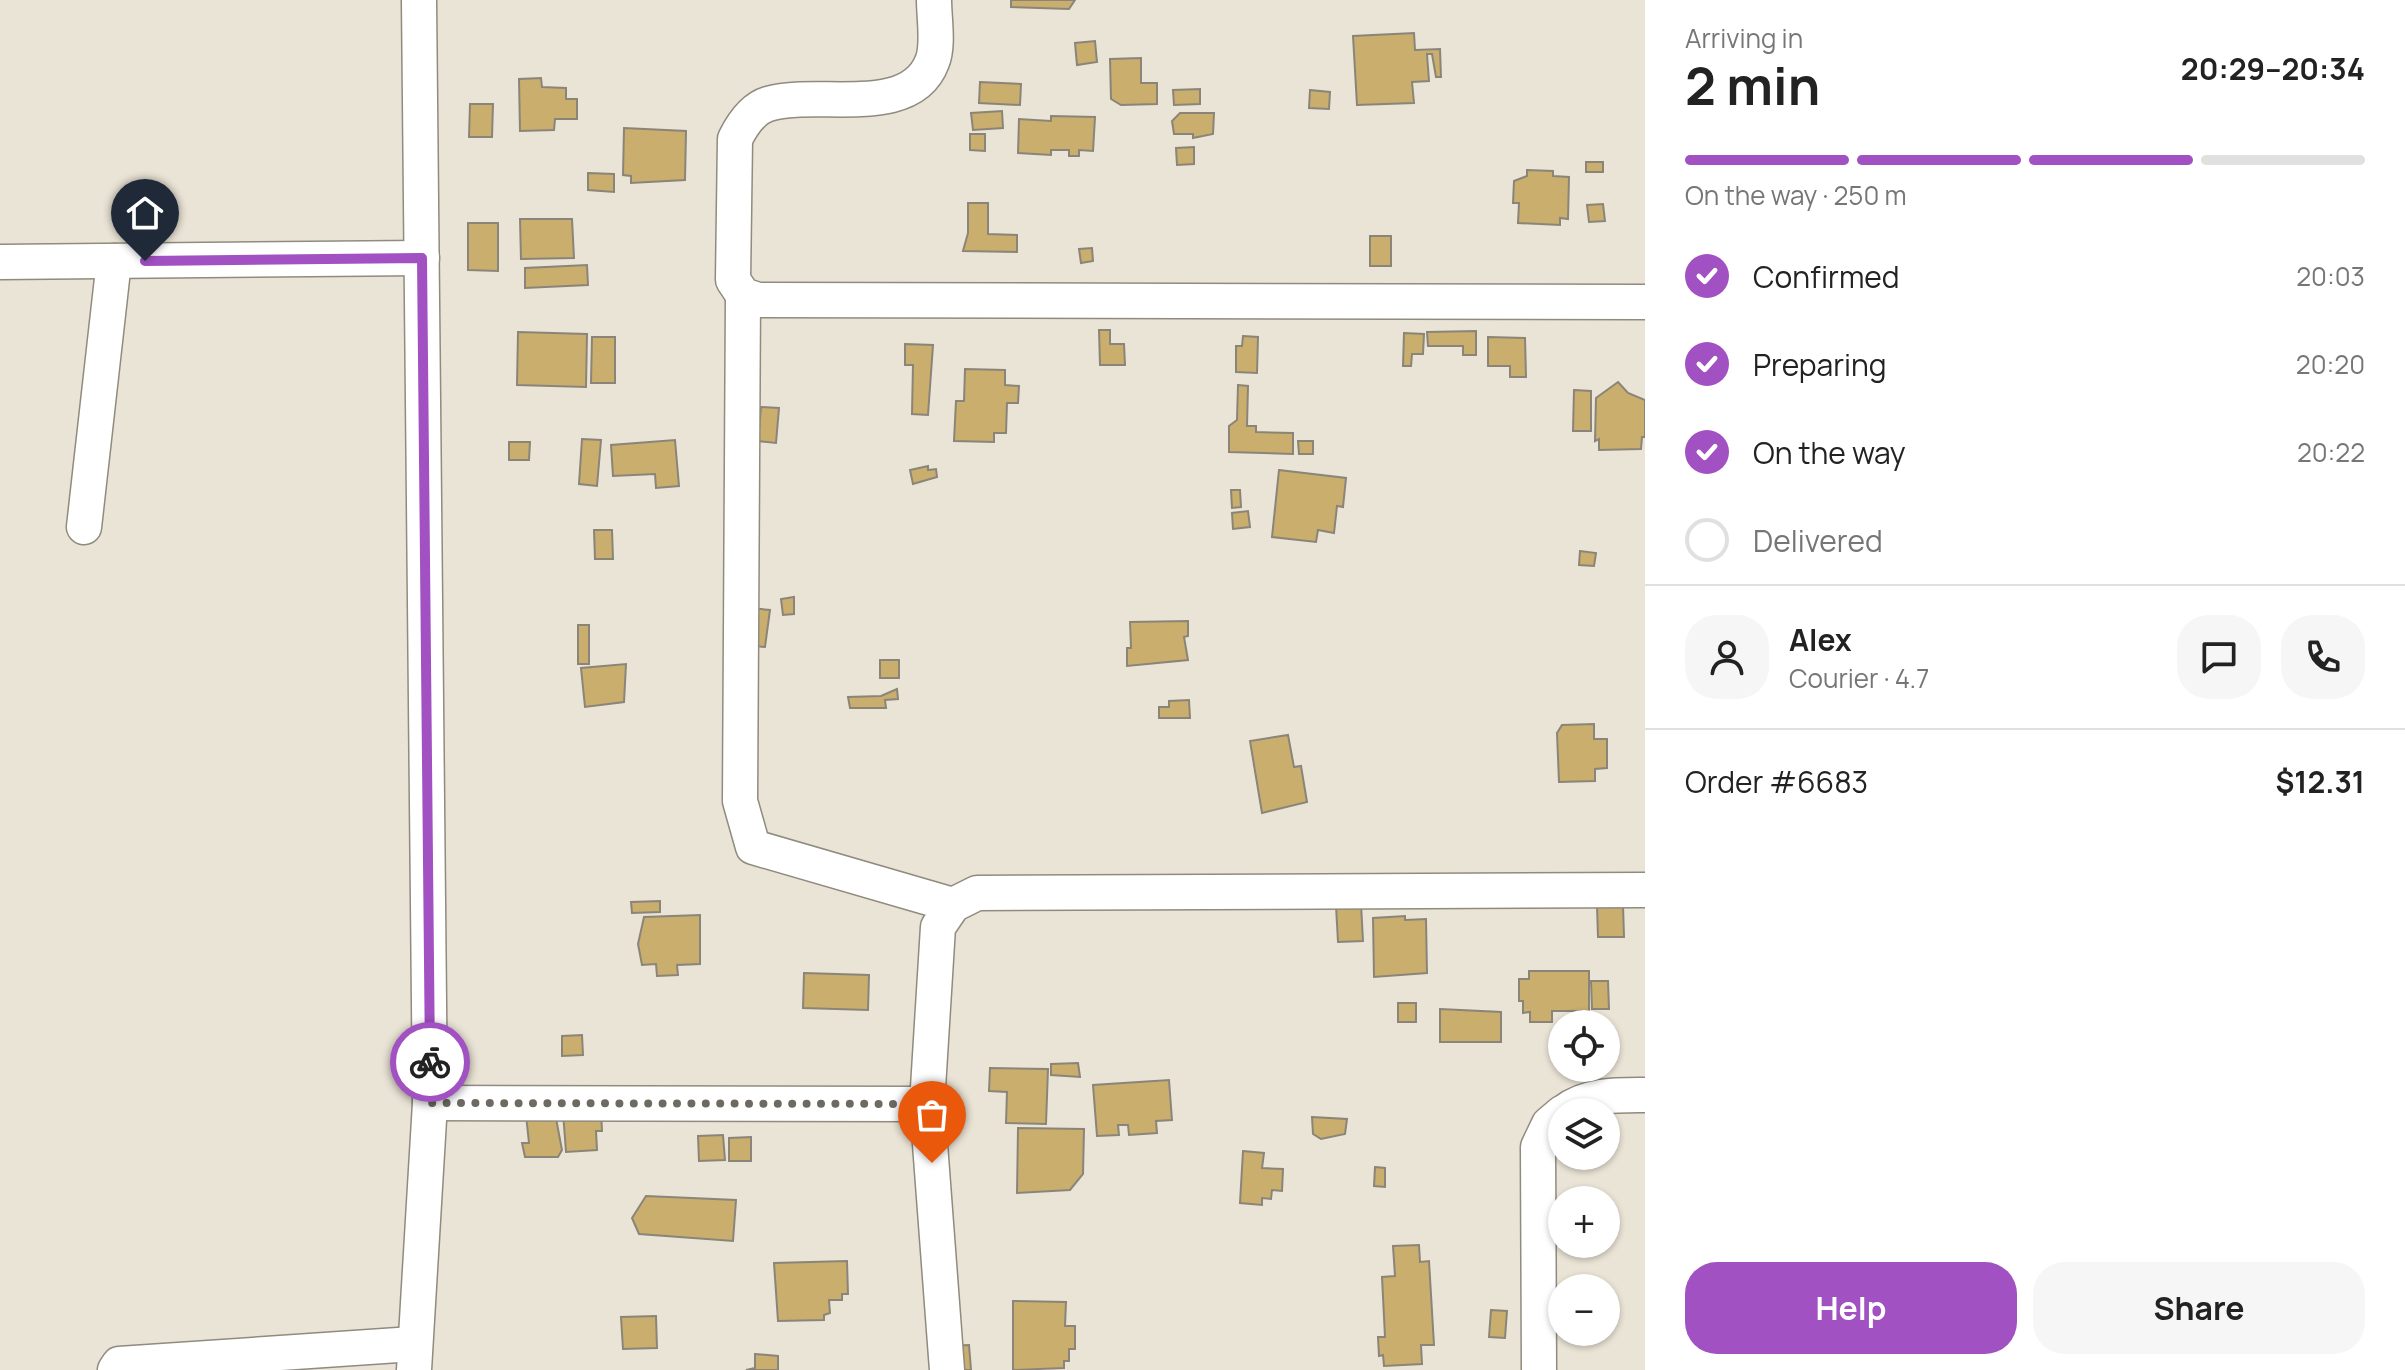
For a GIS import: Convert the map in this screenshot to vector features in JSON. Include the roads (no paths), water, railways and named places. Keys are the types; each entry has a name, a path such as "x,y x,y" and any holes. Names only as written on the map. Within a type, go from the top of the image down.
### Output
{"street":[{"path":"115,1370 119,1364 413,1357 430,1103 419,0"},
{"path":"934,0 934,60 920,82 900,95 767,104 745,120 735,139 733,280 743,295 740,801 753,847 953,905"},
{"path":"0,262 422,258"},
{"path":"84,527 114,261"},
{"path":"743,295 774,300 1645,302"},
{"path":"947,1370 927,1104 938,927 953,905 977,893 1645,890"},
{"path":"1596,1098 1645,1095"},
{"path":"430,1103 927,1104"},
{"path":"1539,1370 1538,1147 1548,1126"}]}
